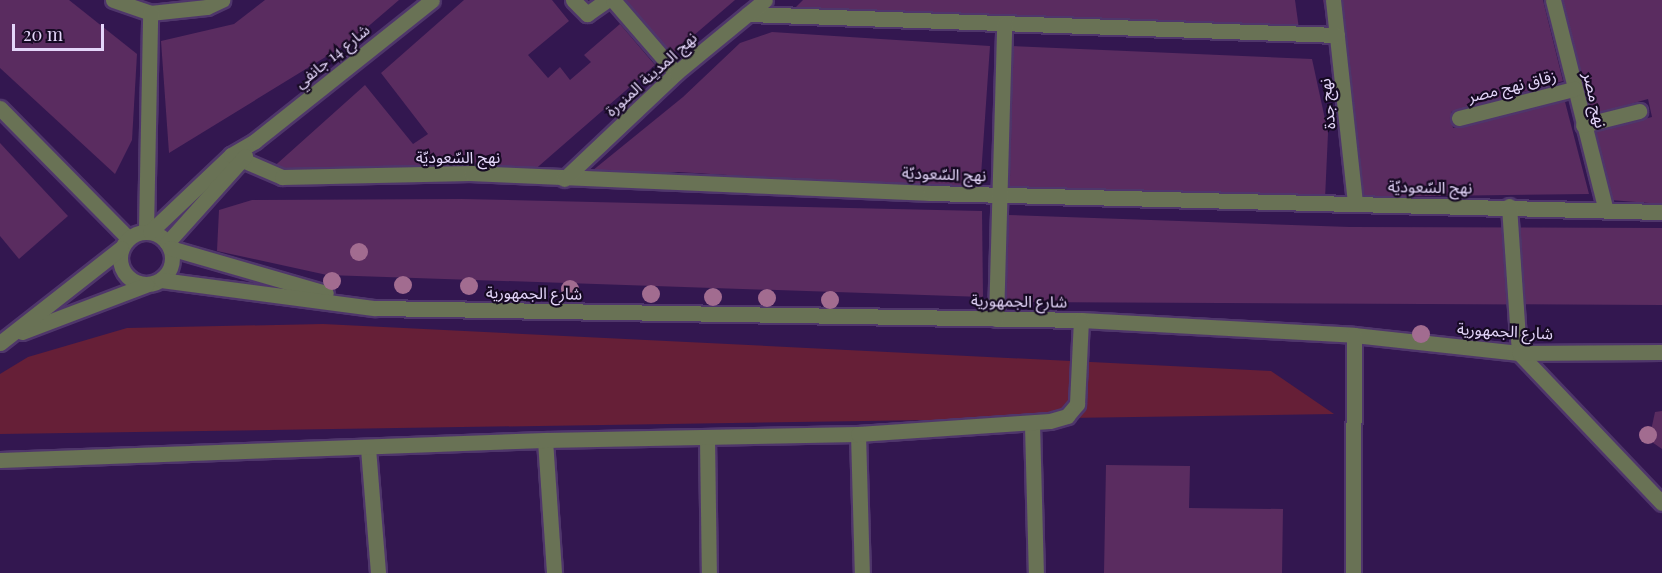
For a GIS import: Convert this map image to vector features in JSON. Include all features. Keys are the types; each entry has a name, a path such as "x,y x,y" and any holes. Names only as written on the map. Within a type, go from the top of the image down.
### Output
{"street":[{"path":"112,0 150,14 207,7 222,0"},
{"name":"شارع 14 جانفي","path":"236,158 432,0"},
{"path":"573,0 587,14 607,0"},
{"path":"613,0 676,73"},
{"name":"نهج المدينة المنورة","path":"564,179 676,73 765,0"},
{"name":"نهج جدة","path":"1333,0 1355,203"},
{"name":"نهج مصر","path":"1553,0 1605,207"},
{"path":"148,232 150,14"},
{"path":"748,14 1337,35"},
{"path":"996,319 1002,194 1004,24"},
{"name":"زقاق نهج مصر","path":"1459,118 1574,89"},
{"path":"0,108 124,243 124,273 146,285"},
{"path":"1583,125 1639,111"},
{"path":"4,340 124,243 148,232 236,158"},
{"path":"4,340 162,279 171,265 169,246 236,158"},
{"name":"نهج السّعوديّة","path":"236,158 282,177 471,173 564,179 1002,194 1605,207 1662,212"},
{"path":"1509,206 1519,353 1662,503"},
{"path":"148,232 169,246"},
{"name":"شارع الجمهورية","path":"169,246 375,308"},
{"name":"شارع الجمهورية","path":"162,279 375,308 1081,320 1354,335 1519,353 1662,352"},
{"path":"0,460 545,440 858,434 1032,424 1067,416 1077,404 1081,320"},
{"path":"1353,573 1354,335"},
{"path":"1032,424 1035,573"},
{"path":"858,434 862,573"},
{"path":"707,438 709,573"},
{"path":"545,440 554,573"},
{"path":"368,448 378,573"}],"shaded area":[{"path":"323,324 1271,371 1334,414 0,434 0,374 28,357 127,328"}],"building":[{"path":"0,0 69,0 137,54 132,140 115,174 0,68"},
{"path":"265,0 399,0 350,42 169,153 161,41 234,24"},
{"path":"464,0 552,0 569,21 528,55 548,78 560,67 570,80 591,62 584,55 620,24 655,65 532,172 383,167 269,171 365,85 413,144 428,134 381,73"},
{"path":"626,0 735,0 672,54"},
{"path":"803,0 1295,0 1299,29 791,12"},
{"path":"1323,0 1543,0 1563,81 1451,112 1453,128 1564,98 1589,194 1359,197"},
{"path":"1559,0 1662,0 1662,204 1610,200 1591,131 1652,117 1648,99 1588,116"},
{"path":"772,32 990,46 980,190 678,172 587,175 683,97 740,43"},
{"path":"1010,46 1312,59 1328,133 1325,199 1005,187"},
{"path":"0,143 68,216 19,259 0,236"},
{"path":"462,199 982,211 983,297 327,275 217,251 219,210 252,200"},
{"path":"1008,215 1350,227 1662,228 1662,305 1005,302"},
{"path":"1662,411 1662,449 1649,440 1655,412"},
{"path":"1106,465 1190,466 1189,508 1283,509 1282,573 1104,573"}]}
